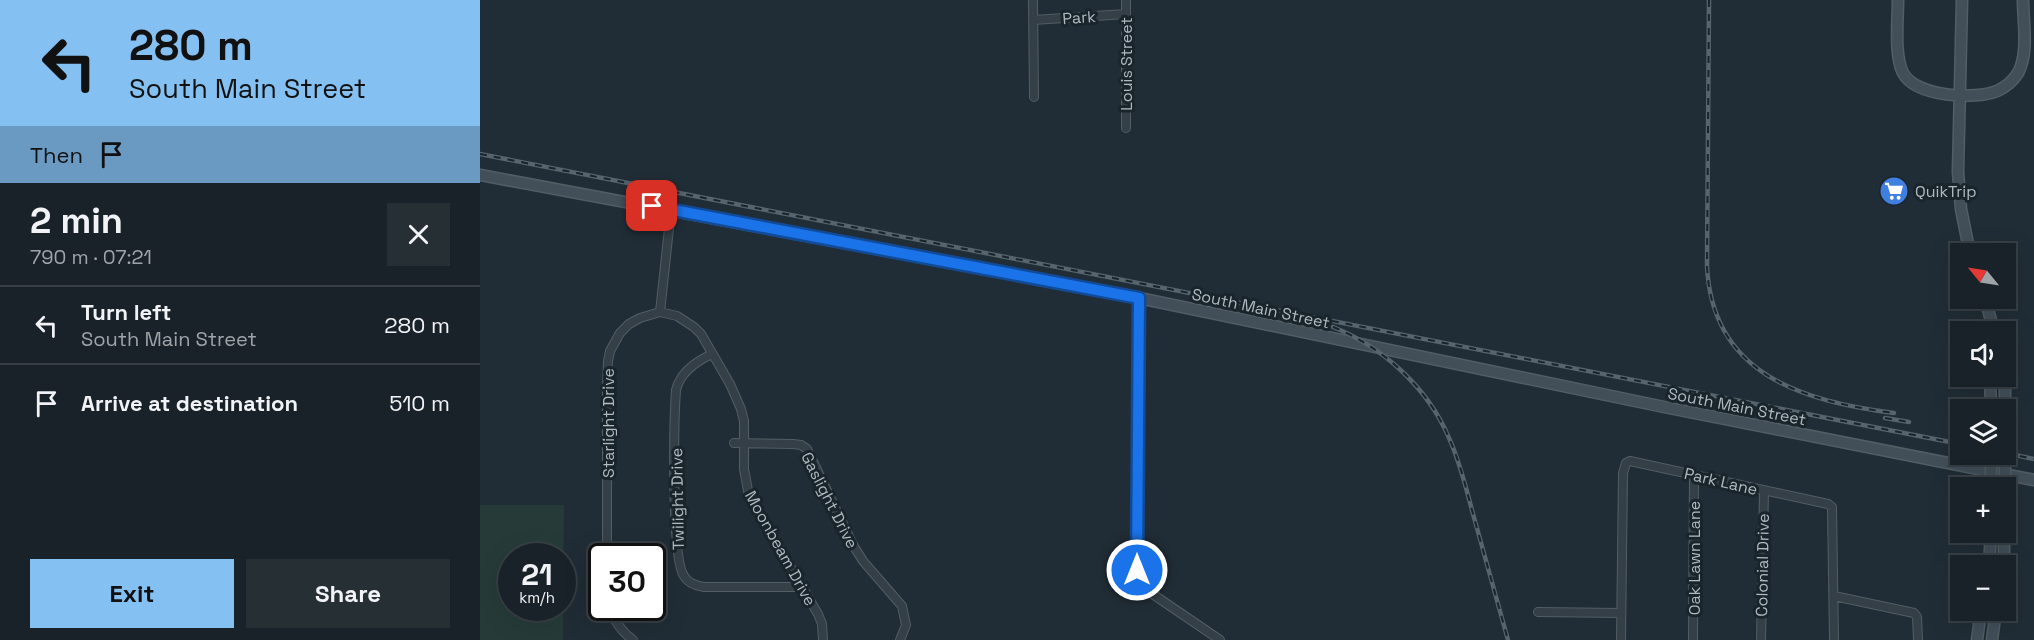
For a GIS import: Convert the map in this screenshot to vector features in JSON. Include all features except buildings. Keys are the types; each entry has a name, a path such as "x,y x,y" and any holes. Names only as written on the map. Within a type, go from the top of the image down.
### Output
{"street":[{"path":"1033,0 1034,97"},
{"name":"Louis Street","path":"1126,0 1126,128"},
{"path":"1898,0 1898,58 1905,76 1925,90 1959,94 1984,94 1996,91 2007,85 2016,75 2023,57 2023,0"},
{"path":"1962,0 1958,172 1961,209 1968,243"},
{"name":"Park","path":"1033,20 1126,14"},
{"name":"South Main Street","path":"480,175 1139,298 2034,480"},
{"path":"660,312 671,210"},
{"path":"1139,298 1137,570 1142,583 1151,593 1220,640"},
{"name":"Moonbeam Drive","path":"660,312 677,316 701,334 738,402 744,421 744,470 749,496 818,614 822,624 823,640"},
{"name":"Starlight Drive","path":"607,543 608,361 614,343 624,329 640,318 660,312"},
{"name":"Twilight Drive","path":"712,354 683,375 676,390 676,536 679,563 684,577 704,587 801,587"},
{"name":"Gaslight Drive","path":"734,443 793,444 807,449 853,545 863,561 902,606 906,625 900,640"},
{"name":"Park Lane","path":"1621,640 1624,467 1626,463 1636,462 1828,504 1832,507 1834,640"},
{"name":"Oak Lawn Lane","path":"1693,640 1694,476"},
{"name":"Colonial Drive","path":"1761,640 1764,491"},
{"path":"1834,596 1914,613 1917,617 1918,640"},
{"path":"1538,612 1621,613"},
{"path":"615,621 621,631 633,640"},
{"path":"1977,640 1980,621"},
{"path":"1992,640 1995,621"}],"green space":[{"path":"480,505 564,505 564,543 498,543 498,621 563,621 563,640 480,640"}],"railway":[{"path":"1709,0 1707,266 1713,303 1726,333 1744,357 1768,376 1796,390 1860,408 1894,413"},
{"path":"480,154 1950,442"},
{"path":"1333,327 1369,346 1402,371 1429,402 1440,420 1460,468 1508,640"},
{"path":"1885,418 1909,422"},
{"path":"2016,455 2034,459"}],"place":[{"name":"QuikTrip","path":"1894,191"}],"route":[{"path":"652,206 1139,298 1137,570"}]}
